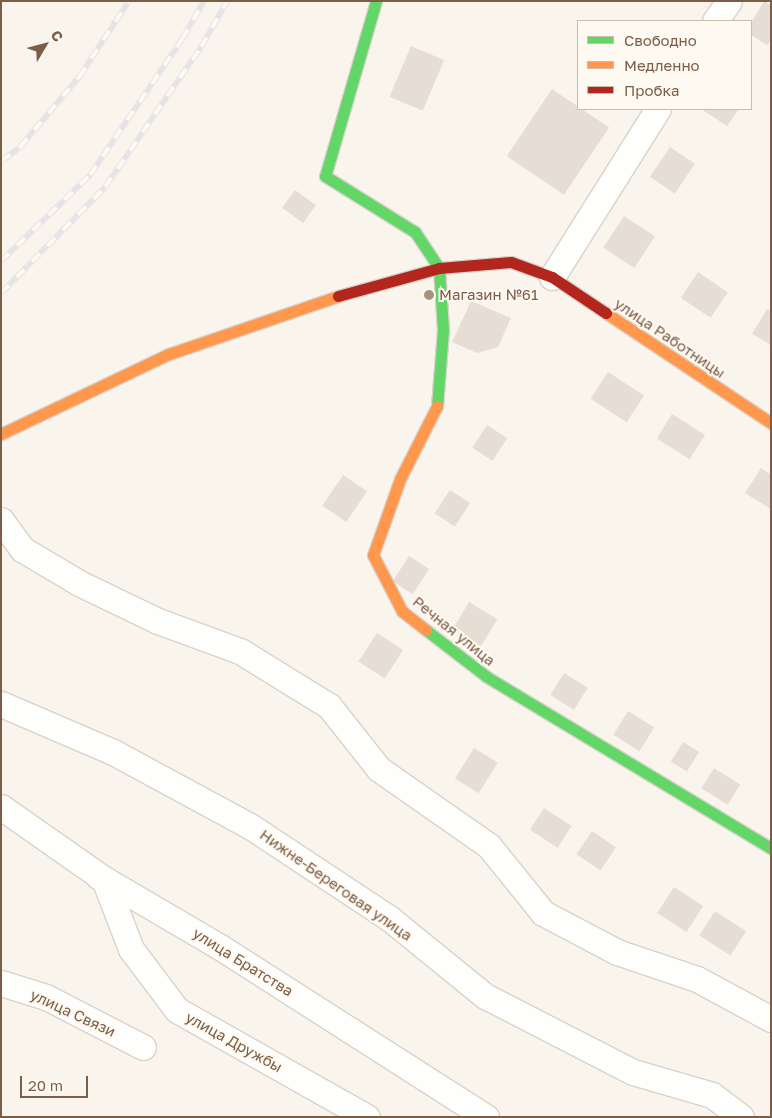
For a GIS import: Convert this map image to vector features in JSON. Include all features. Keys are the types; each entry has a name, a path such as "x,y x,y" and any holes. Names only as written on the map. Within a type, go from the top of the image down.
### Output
{"street":[{"path":"376,1 325,176 415,232 439,268"},
{"path":"716,20 728,1"},
{"path":"552,277 657,110"},
{"name":"улица Работницы","path":"1,434 169,354 362,288 439,268 511,262 552,277 771,423"},
{"name":"Речная улица","path":"439,268 443,330 439,401 400,479 373,555 402,611 487,676 771,848"},
{"path":"1,520 22,549 79,582 158,621 240,651 329,706 379,769 489,846 542,913 617,952 697,979 771,1019"},
{"name":"Нижне-Береговая улица","path":"1,704 113,752 250,826 390,918 485,996 633,1072 712,1095 741,1117"},
{"name":"улица Братства","path":"1,807 104,879 220,947 486,1117"},
{"path":"1,828 104,879"},
{"name":"улица Дружбы","path":"104,879 131,949 177,1010 366,1117"},
{"name":"улица Связи","path":"1,983 46,997 143,1047"}],"building":[{"path":"764,1 771,5 771,40 767,45 752,36 752,21"},
{"path":"411,46 444,60 423,111 390,97"},
{"path":"552,89 577,106 577,110 583,110 609,128 564,195 507,156"},
{"path":"703,110 738,110 727,126"},
{"path":"670,147 695,164 675,194 650,177"},
{"path":"295,190 316,205 303,223 282,208"},
{"path":"624,216 655,236 634,268 603,248"},
{"path":"698,272 728,292 711,318 681,298"},
{"path":"471,301 511,318 498,347 477,353 452,342"},
{"path":"767,309 771,311 771,345 752,334"},
{"path":"608,372 644,395 627,422 591,399"},
{"path":"672,414 705,435 690,459 657,439"},
{"path":"487,425 507,438 492,461 472,448"},
{"path":"761,468 771,475 771,509 745,493"},
{"path":"343,475 367,491 346,522 322,506"},
{"path":"450,490 470,503 455,527 435,513"},
{"path":"409,556 429,569 413,594 393,581"},
{"path":"469,602 497,619 481,646 453,629"},
{"path":"377,633 403,650 384,678 358,662"},
{"path":"564,673 588,688 574,710 550,695"},
{"path":"628,711 654,727 639,751 613,735"},
{"path":"683,742 699,752 687,772 671,762"},
{"path":"474,748 498,763 479,793 455,779"},
{"path":"714,768 740,784 728,805 701,788"},
{"path":"544,808 572,826 558,848 530,830"},
{"path":"592,831 616,847 600,870 576,854"},
{"path":"674,887 703,906 686,932 657,913"},
{"path":"715,911 746,931 730,955 699,935"}],"railway":[{"path":"1,161 20,147 79,77 129,1"},
{"path":"1,261 90,175 182,39 204,1"},
{"path":"1,293 105,187 201,47 227,1"}],"traffic: fast":[{"path":"376,1 325,176 415,232 439,268 443,330 437,406"},
{"path":"426,630 487,677 771,848"}],"traffic: slow":[{"path":"1,434 169,354 338,296"},
{"path":"606,313 771,423"},
{"path":"426,630 402,611 373,555 400,479 437,406"}],"traffic: jam":[{"path":"338,296 439,268 511,262 552,277 606,313"}],"place":[{"name":"Магазин №61","path":"429,295"}]}
